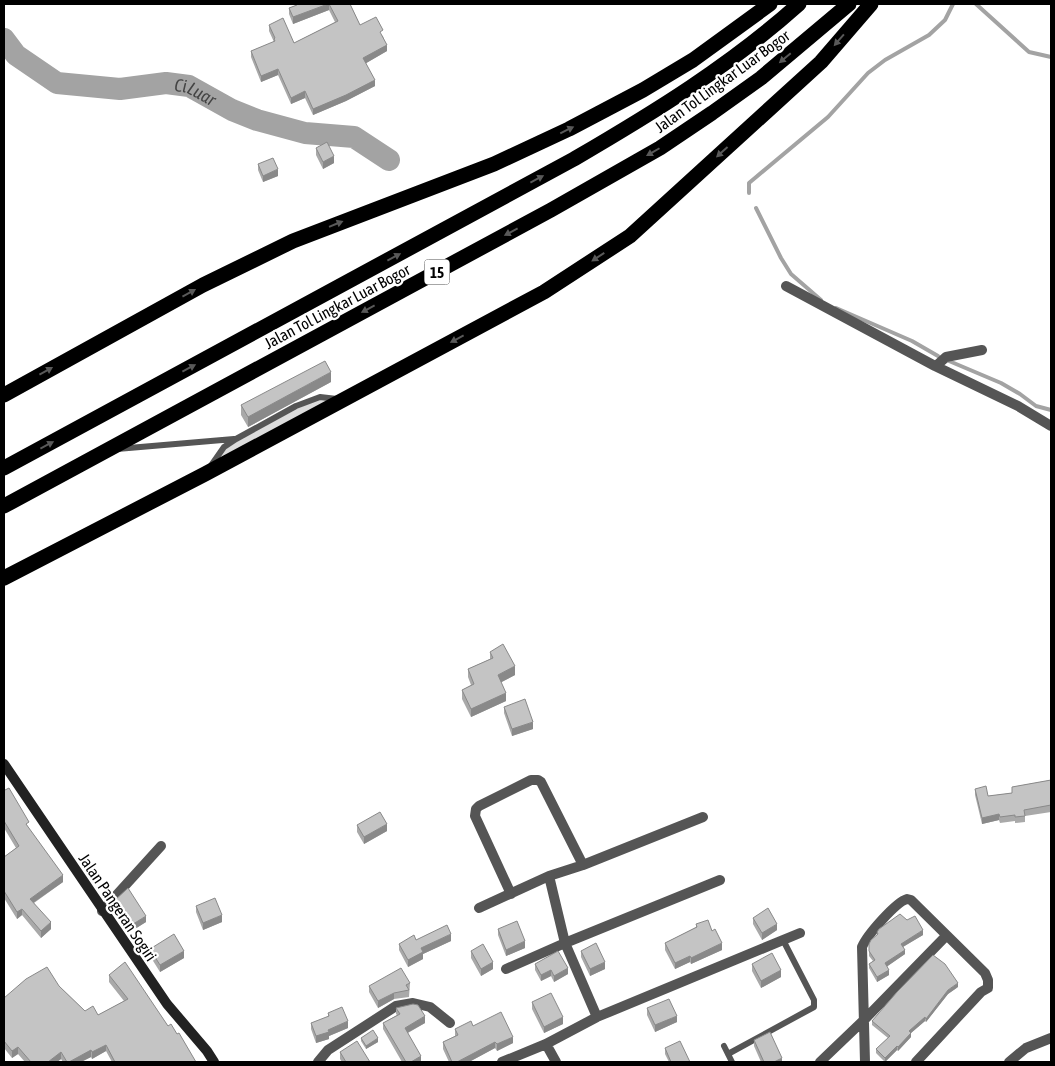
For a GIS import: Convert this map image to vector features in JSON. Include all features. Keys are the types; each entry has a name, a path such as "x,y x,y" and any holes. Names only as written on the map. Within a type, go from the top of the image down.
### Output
{"highway":[{"path":"4,395 203,285 293,241 494,164 569,129 643,90 693,60 770,4"},
{"name":"Jalan Tol Lingkar Luar Bogor","path":"4,468 574,159 648,115 709,75 775,25 799,4"},
{"name":"Jalan Tol Lingkar Luar Bogor","path":"4,506 542,215 660,148 712,114 761,78 849,4"},
{"path":"4,578 205,474 544,292 630,236 821,62 871,4"},
{"path":"4,572 34,562"}],"street":[{"path":"786,286 936,366 1018,406 1051,426"},
{"path":"936,366 946,357 982,350"},
{"name":"Jalan Pangeran Sogiri","path":"4,764 166,1004 207,1051 214,1062"},
{"path":"511,894 475,816 475,812 479,806 531,780 541,782 583,865"},
{"path":"479,908 549,876 583,865 703,817"},
{"path":"102,911 161,846"},
{"path":"549,876 566,943 597,1017"},
{"path":"506,969 720,880"},
{"path":"866,1062 862,946 866,938 899,903 907,899 911,900 985,973 989,984 988,988 981,992 916,1062"},
{"path":"502,1062 546,1044 597,1017 800,933"},
{"path":"820,1062 946,936"},
{"path":"318,1062 328,1050 396,1006 413,1003 430,1007 450,1023"},
{"path":"1009,1062 1026,1048 1051,1038"},
{"path":"546,1044 556,1062"}],"lane":[{"path":"205,474 224,447 236,438 296,406 320,397 344,400"},
{"path":"107,450 236,438"},
{"path":"728,1054 814,1007 814,1000 783,940"},
{"path":"724,1046 732,1062"}],"shaded area":[{"path":"320,397 344,400 205,474 224,447"}],"building":[{"path":"297,4 328,4 293,17 289,8"},
{"path":"329,4 350,4 360,25 376,17 383,30 380,32 387,45 363,58 375,80 313,109 305,91 291,98 278,69 261,76 251,51 275,41 269,25 283,18 294,43 338,21"},
{"path":"327,142 334,156 323,162 316,148"},
{"path":"273,158 278,169 263,176 258,164"},
{"path":"325,361 331,372 248,417 241,405"},
{"path":"503,644 515,666 498,675 506,693 471,709 462,690 474,684 468,669 493,658 490,652"},
{"path":"525,699 533,722 512,729 504,707"},
{"path":"1051,780 1051,805 1024,810 1025,816 1000,817 999,814 982,818 975,789 986,786 988,796 1012,793 1012,787"},
{"path":"9,788 29,822 26,824 63,875 30,899 51,922 41,931 22,909 17,912 4,891 4,857 19,846 4,821 4,789"},
{"path":"380,812 387,824 364,837 357,825"},
{"path":"128,888 146,916 130,926 114,901"},
{"path":"215,898 222,915 203,923 196,906"},
{"path":"768,908 777,924 762,933 753,918"},
{"path":"900,914 907,920 915,916 923,930 901,944 905,950 885,963 889,970 877,977 869,964 875,960 869,951 869,944 878,934 879,929"},
{"path":"708,920 712,931 715,929 722,943 691,958 690,956 675,963 665,943 697,927 696,924"},
{"path":"517,921 525,941 506,950 498,929"},
{"path":"447,925 451,934 421,948 423,952 408,960 399,944 414,935 416,940"},
{"path":"174,934 184,951 160,965 150,949"},
{"path":"596,943 605,962 590,969 581,951"},
{"path":"483,944 493,962 481,969 471,951"},
{"path":"558,951 568,968 554,976 551,970 541,975 535,964"},
{"path":"772,953 781,970 761,981 752,964"},
{"path":"933,955 945,964 958,983 948,990 926,1019 925,1017 909,1031 911,1033 885,1058 876,1049 890,1036 872,1021"},
{"path":"125,962 168,1026 171,1024 177,1034 179,1033 196,1062 115,1062 106,1045 92,1052 91,1050 69,1062 67,1062 61,1052 48,1062 31,1062 18,1047 12,1051 4,1041 4,998 26,979 47,967 59,986 85,1011 93,1006 98,1015 128,999 109,975"},
{"path":"401,968 410,983 406,985 409,990 394,993 378,1001 369,986"},
{"path":"551,993 563,1017 544,1027 532,1002"},
{"path":"669,999 677,1016 655,1025 647,1008"},
{"path":"413,1004 418,1005 425,1016 405,1028 421,1056 411,1062 406,1062 383,1023 400,1014 396,1008"},
{"path":"342,1007 348,1021 328,1030 329,1032 316,1036 311,1023 329,1016 328,1013"},
{"path":"501,1012 513,1037 497,1044 495,1042 457,1062 452,1062 443,1042 458,1035 455,1029 471,1021 473,1026"},
{"path":"373,1030 378,1038 366,1046 361,1038"},
{"path":"770,1032 782,1058 774,1062 764,1062 754,1040"},
{"path":"357,1041 370,1062 346,1062 340,1052"},
{"path":"680,1041 690,1062 671,1062 665,1048"}],"waterway":[{"path":"749,193 749,183 828,117 868,73 885,60 929,35 945,20 953,4"},
{"path":"976,4 1029,52 1051,57"},
{"name":"Ci Luar","path":"4,39 16,55 57,83 120,89 166,83 189,86 232,110 257,120 305,133 354,137 389,160"},
{"path":"756,208 791,274 821,300"},
{"path":"836,308 912,341 938,356"},
{"path":"949,361 1001,383 1036,406 1051,410"}]}
